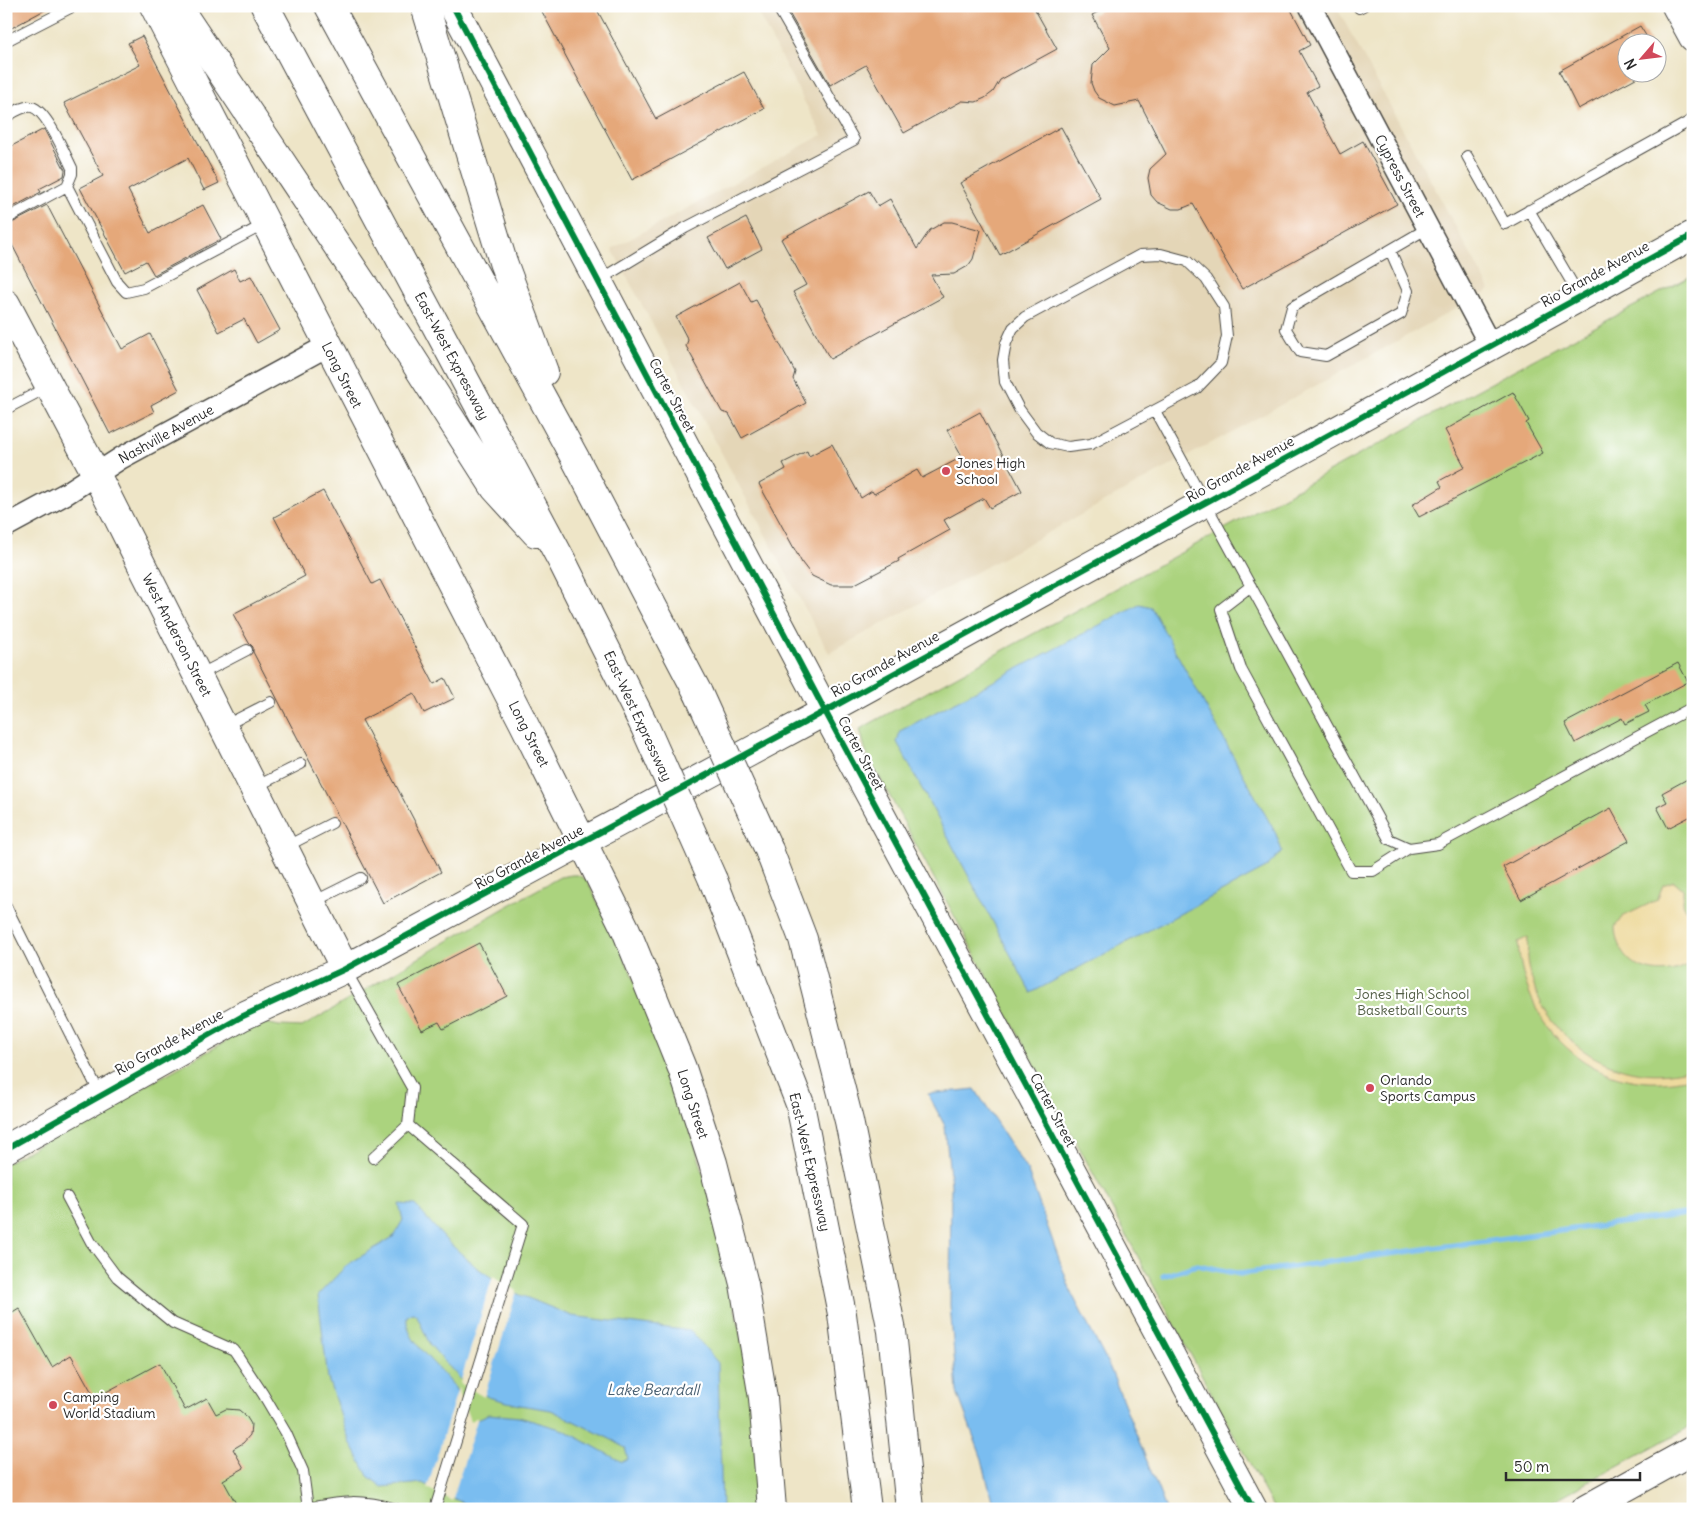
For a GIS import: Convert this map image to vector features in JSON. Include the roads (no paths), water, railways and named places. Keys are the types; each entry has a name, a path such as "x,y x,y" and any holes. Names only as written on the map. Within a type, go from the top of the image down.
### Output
{"main road":[{"name":"Long Street","path":"154,6 327,346 524,724 626,930 682,1068 713,1163 744,1284 763,1398 772,1509"},
{"path":"177,6 403,344 495,488 563,563"},
{"name":"East-West Expressway","path":"265,6 563,563 644,725 713,880 800,1104 842,1314 867,1509"},
{"path":"329,6 576,460 698,693 769,850 803,939 849,1121 892,1331 910,1509"},
{"path":"425,6 504,262 576,460"},
{"name":"Carter Street","path":"453,6 825,711 1253,1509"},
{"path":"1676,6 1693,37"},
{"name":"Rio Grande Avenue","path":"6,1149 241,1017 345,969 825,711 1693,235"},
{"name":"West Anderson Street","path":"6,304 96,474 345,969"},
{"path":"1586,1509 1693,1450"}],"street":[{"name":"Cypress Street","path":"1310,6 1490,345"},
{"name":"Nashville Avenue","path":"6,526 67,493 120,458 327,346"}],"lane":[{"path":"6,41 74,6"},
{"path":"598,280 685,228 854,140 777,6"},
{"path":"1467,156 1505,224 1692,120 1693,102"},
{"path":"6,116 25,107 32,107 40,113 47,122 72,168 66,186 6,219"},
{"path":"66,186 116,282 126,292 144,288 266,224"},
{"path":"1529,210 1580,297"},
{"path":"1390,250 1408,291 1401,314 1326,356 1300,352 1286,329 1292,307 1390,250 1428,228"},
{"path":"1161,254 1187,261 1206,279 1224,308 1227,336 1221,363 1197,388 1155,411 1091,444 1068,447 1050,443 1036,432 1019,409 1005,382 1003,360 1006,343 1013,328 1025,317 1140,255 1161,254"},
{"path":"6,409 49,386"},
{"path":"1155,411 1388,839 1409,848"},
{"path":"1251,586 1220,609 1240,668 1352,872 1372,871 1409,848 1438,844 1693,707"},
{"path":"198,676 247,650"},
{"path":"223,727 271,702"},
{"path":"254,788 300,764"},
{"path":"284,848 332,823"},
{"path":"312,903 361,878"},
{"path":"6,906 100,1095"},
{"path":"345,969 412,1088 408,1125 373,1158"},
{"path":"408,1125 523,1224 435,1509"},
{"path":"67,1197 91,1242 117,1277 173,1323 234,1350 286,1433 303,1471 308,1508 345,1501 377,1503 396,1509"}],"water":[{"path":"1139,604 1151,607 1276,834 1282,851 1266,868 1031,993 897,742 900,731"},
{"path":"975,1089 1028,1172 1071,1292 1110,1368 1166,1509 994,1509 982,1459 957,1392 950,1305 951,1185 945,1126 928,1094"},
{"name":"Lake Beardall","path":"399,1204 415,1205 446,1240 476,1267 513,1292 572,1316 691,1331 718,1363 722,1509 520,1509 465,1504 422,1483 382,1487 368,1476 349,1440 328,1379 318,1295 347,1265 393,1237 403,1220","holes":["413,1313 417,1316 430,1345 462,1381 488,1397 519,1405 551,1410 614,1441 625,1448 628,1459 622,1462 564,1430 519,1417 488,1414 469,1424 455,1388 411,1335 407,1325 407,1316"]}],"waterway":[{"path":"1163,1276 1197,1265 1240,1274 1693,1213"}],"place":[{"name":"Jones High School","path":"946,471"},
{"name":"Orlando Sports Campus","path":"1370,1088"},
{"name":"Camping World Stadium","path":"53,1405"}],"park label":[{"name":"Jones High School Basketball Courts","path":"1412,1002"}]}
